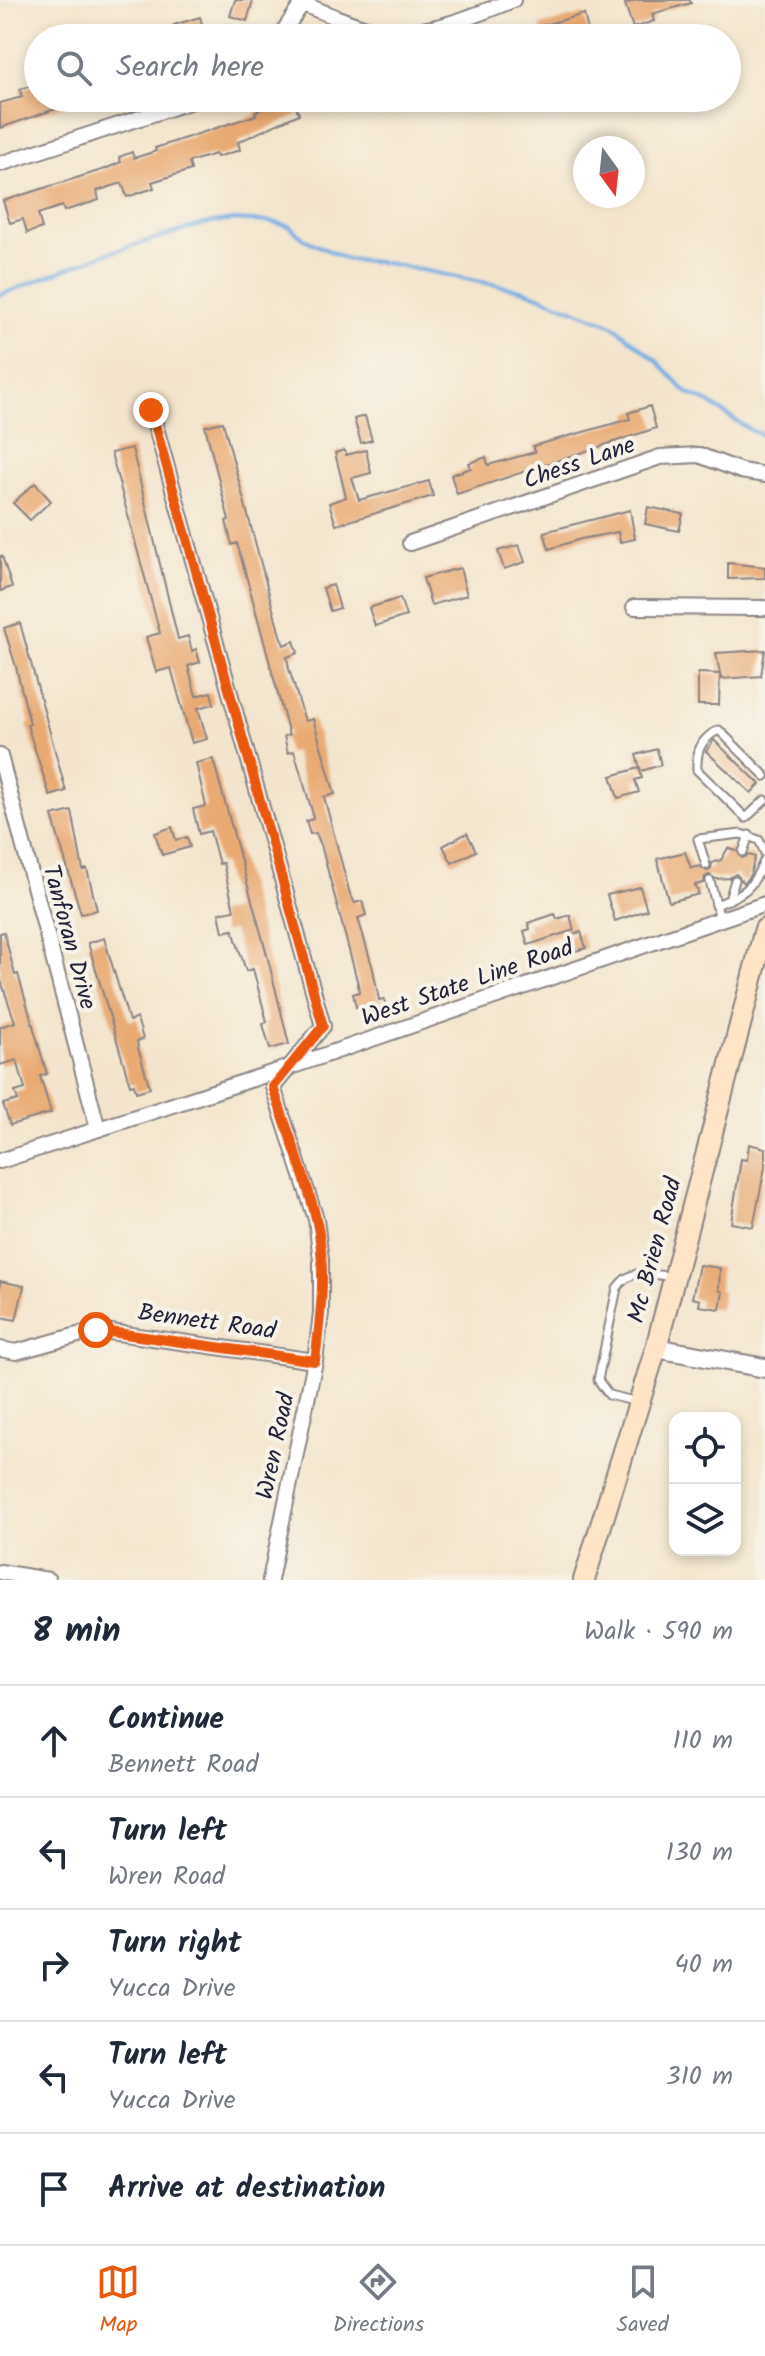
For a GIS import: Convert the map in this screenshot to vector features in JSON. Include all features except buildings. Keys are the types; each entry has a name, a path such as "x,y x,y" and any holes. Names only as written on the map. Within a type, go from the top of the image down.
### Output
{"main road":[{"name":"Mc Brien Road","path":"584,1580 656,1348 765,930"}],"street":[{"path":"446,24 513,0"},
{"path":"288,24 301,2 360,24"},
{"path":"0,164 158,112"},
{"path":"151,410 323,1026 290,1066"},
{"name":"Chess Lane","path":"410,543 660,457 699,455 741,471 765,475"},
{"path":"634,607 765,608"},
{"name":"Tanforan Drive","path":"0,756 98,1129"},
{"name":"West State Line Road","path":"0,1161 290,1066 718,912 765,904"},
{"name":"Wren Road","path":"270,1580 315,1361 321,1313 321,1260 316,1219 273,1087 290,1066"},
{"name":"Bennett Road","path":"0,1349 16,1352 96,1330 315,1361"},
{"path":"656,1348 765,1368"},
{"path":"0,1572 48,1580"}],"lane":[{"path":"746,818 697,770 696,752 709,734 719,730 765,776"},
{"path":"743,852 746,818 765,800"},
{"path":"706,865 698,839 745,834 759,840 765,856 754,883 743,895 729,900"},
{"path":"718,912 729,900 735,880"},
{"path":"710,881 718,912"},
{"path":"639,1403 609,1395 598,1380 617,1288 623,1280 639,1272 674,1278"}],"waterway":[{"path":"0,295 105,254 204,224 233,220 272,222 289,226 304,239 346,259 387,263 526,291 613,325 657,361 686,392 765,436"}],"route":[{"path":"96,1330 315,1361 321,1313 321,1260 316,1219 273,1087 323,1026 151,410"}]}
